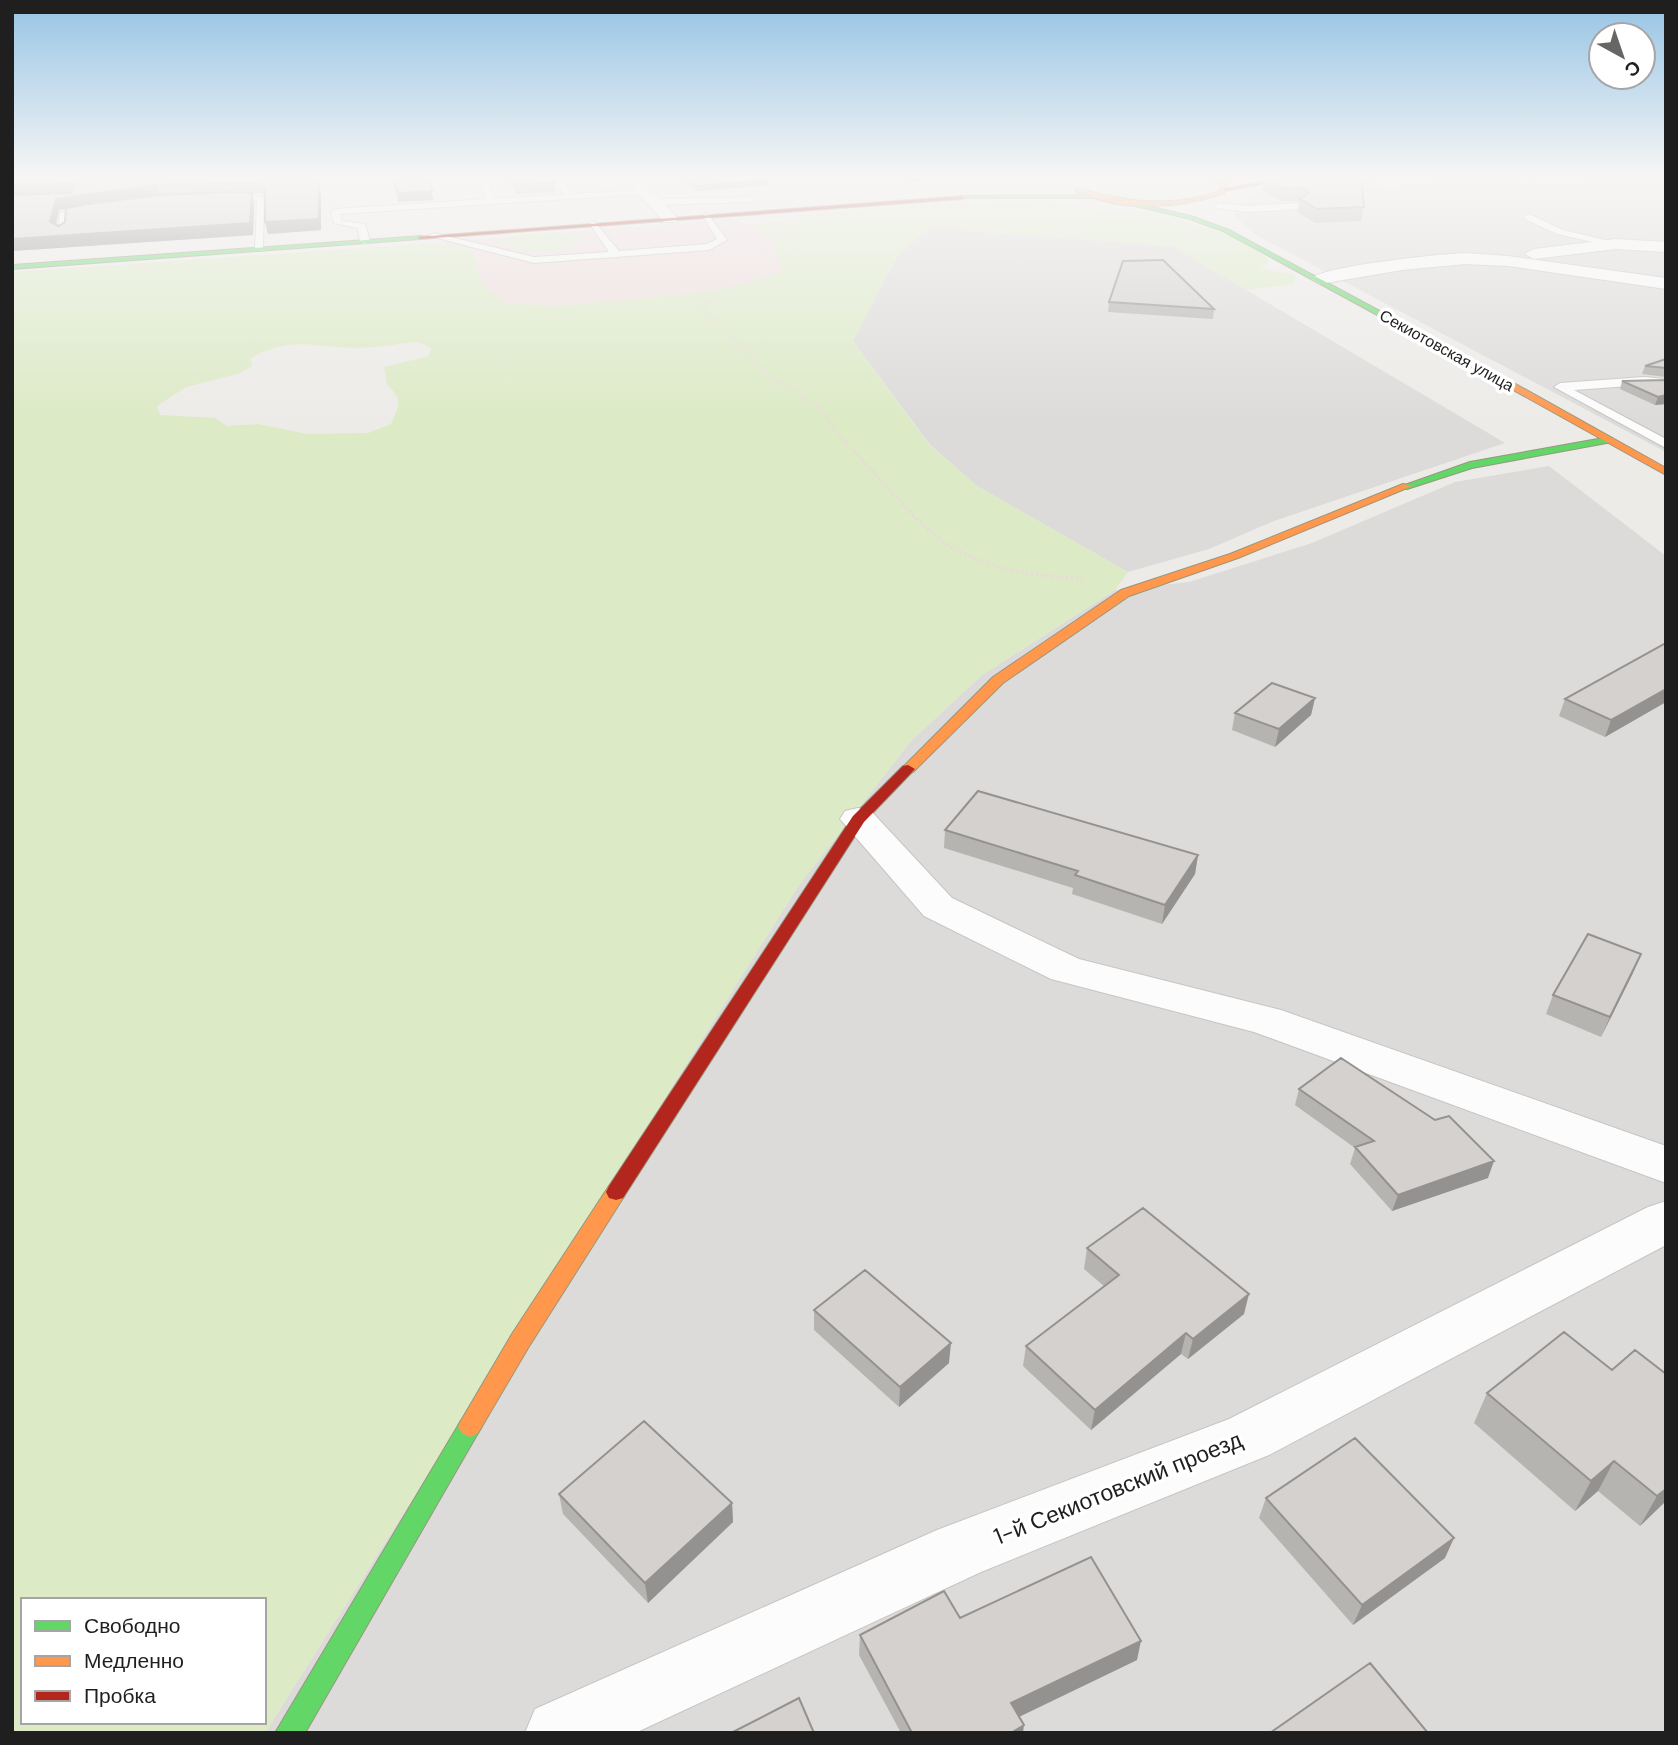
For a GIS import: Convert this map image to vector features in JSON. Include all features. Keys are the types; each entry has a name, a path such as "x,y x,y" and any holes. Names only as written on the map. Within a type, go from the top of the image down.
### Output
{"main road":[{"path":"12,267 144,257"},
{"name":"Секиотовская улица","path":"1278,257 1663,468"},
{"path":"289,1733 520,1341 858,818 998,680 1125,593 1234,556 1375,497 1470,465 1609,440"}],"street":[{"path":"1320,279 1448,259 1500,257"},
{"path":"1486,259 1633,282 1666,284"},
{"path":"858,818 938,907 1066,969 1266,1020 1666,1165"},
{"name":"1-й Секиотовский проезд","path":"559,1733 959,1551 1249,1437 1666,1221"}],"lane":[{"path":"523,257 534,260 569,257"},
{"path":"1666,383 1644,381 1560,387 1666,444"}],"path":[{"path":"804,257 806,264 789,273 720,292 704,302 702,308 767,374 821,409 835,431 926,528 969,557 1013,571 1047,577 1085,579"}],"shaded area":[{"path":"474,257 779,257 783,272 706,292 557,306 507,303 483,285"},
{"path":"1191,257 1505,443 1274,521 1209,549 1128,572 977,486 930,445 853,341 896,258"},
{"path":"1298,257 1666,257 1666,452"},
{"path":"1549,466 1666,556 1666,1733 265,1733 799,885 910,742 982,675 1115,590 1189,582 1312,543 1455,482"}],"green space":[{"path":"223,257 474,257 483,285 507,303 557,306 706,292 782,272 778,257 897,257 853,341 929,445 977,486 1128,572 1115,590 982,675 910,742 799,885 265,1733 12,1733 12,272","holes":["417,342 431,348 429,356 384,367 387,385 396,395 398,407 391,424 368,433 307,434 258,424 227,426 215,418 160,415 157,406 186,387 238,374 252,366 251,358 280,347 304,344 364,348"]},
{"path":"1191,257 1266,257 1269,263 1261,266 1296,276 1293,284 1246,290"}],"building":[{"path":"1163,260 1214,309 1109,302 1123,261"},
{"path":"1666,359 1666,368 1645,366"},
{"path":"1666,380 1666,395 1658,397 1622,381"},
{"path":"1666,643 1666,689 1611,720 1565,699"},
{"path":"1272,683 1315,698 1279,729 1235,713"},
{"path":"978,791 1198,855 1165,905 1075,875 1078,871 945,830"},
{"path":"1588,934 1641,954 1610,1017 1553,995"},
{"path":"1341,1058 1435,1120 1449,1116 1494,1161 1398,1195 1355,1147 1374,1141 1299,1089"},
{"path":"1143,1208 1249,1294 1193,1339 1186,1333 1095,1410 1026,1346 1119,1275 1087,1248"},
{"path":"865,1270 951,1343 900,1387 814,1310"},
{"path":"1564,1332 1612,1370 1635,1350 1666,1374 1666,1489 1657,1496 1614,1461 1591,1481 1487,1393"},
{"path":"644,1421 732,1503 645,1583 559,1494"},
{"path":"1355,1438 1454,1538 1362,1605 1266,1498"},
{"path":"1091,1557 1141,1641 1011,1703 1024,1725 1011,1733 912,1733 860,1635 944,1591 960,1618"},
{"path":"1370,1663 1428,1733 1270,1733"},
{"path":"799,1698 814,1733 731,1733"}],"traffic: fast":[{"path":"12,267 142,257"},
{"path":"1276,257 1439,345"},
{"path":"1407,486 1470,465 1609,440"},
{"path":"289,1733 470,1426"}],"traffic: slow":[{"path":"1439,345 1666,472"},
{"path":"908,769 998,680 1125,593 1234,556 1407,486"},
{"path":"470,1426 520,1341 616,1192"}],"traffic: jam":[{"path":"616,1192 858,819 908,769"}]}
